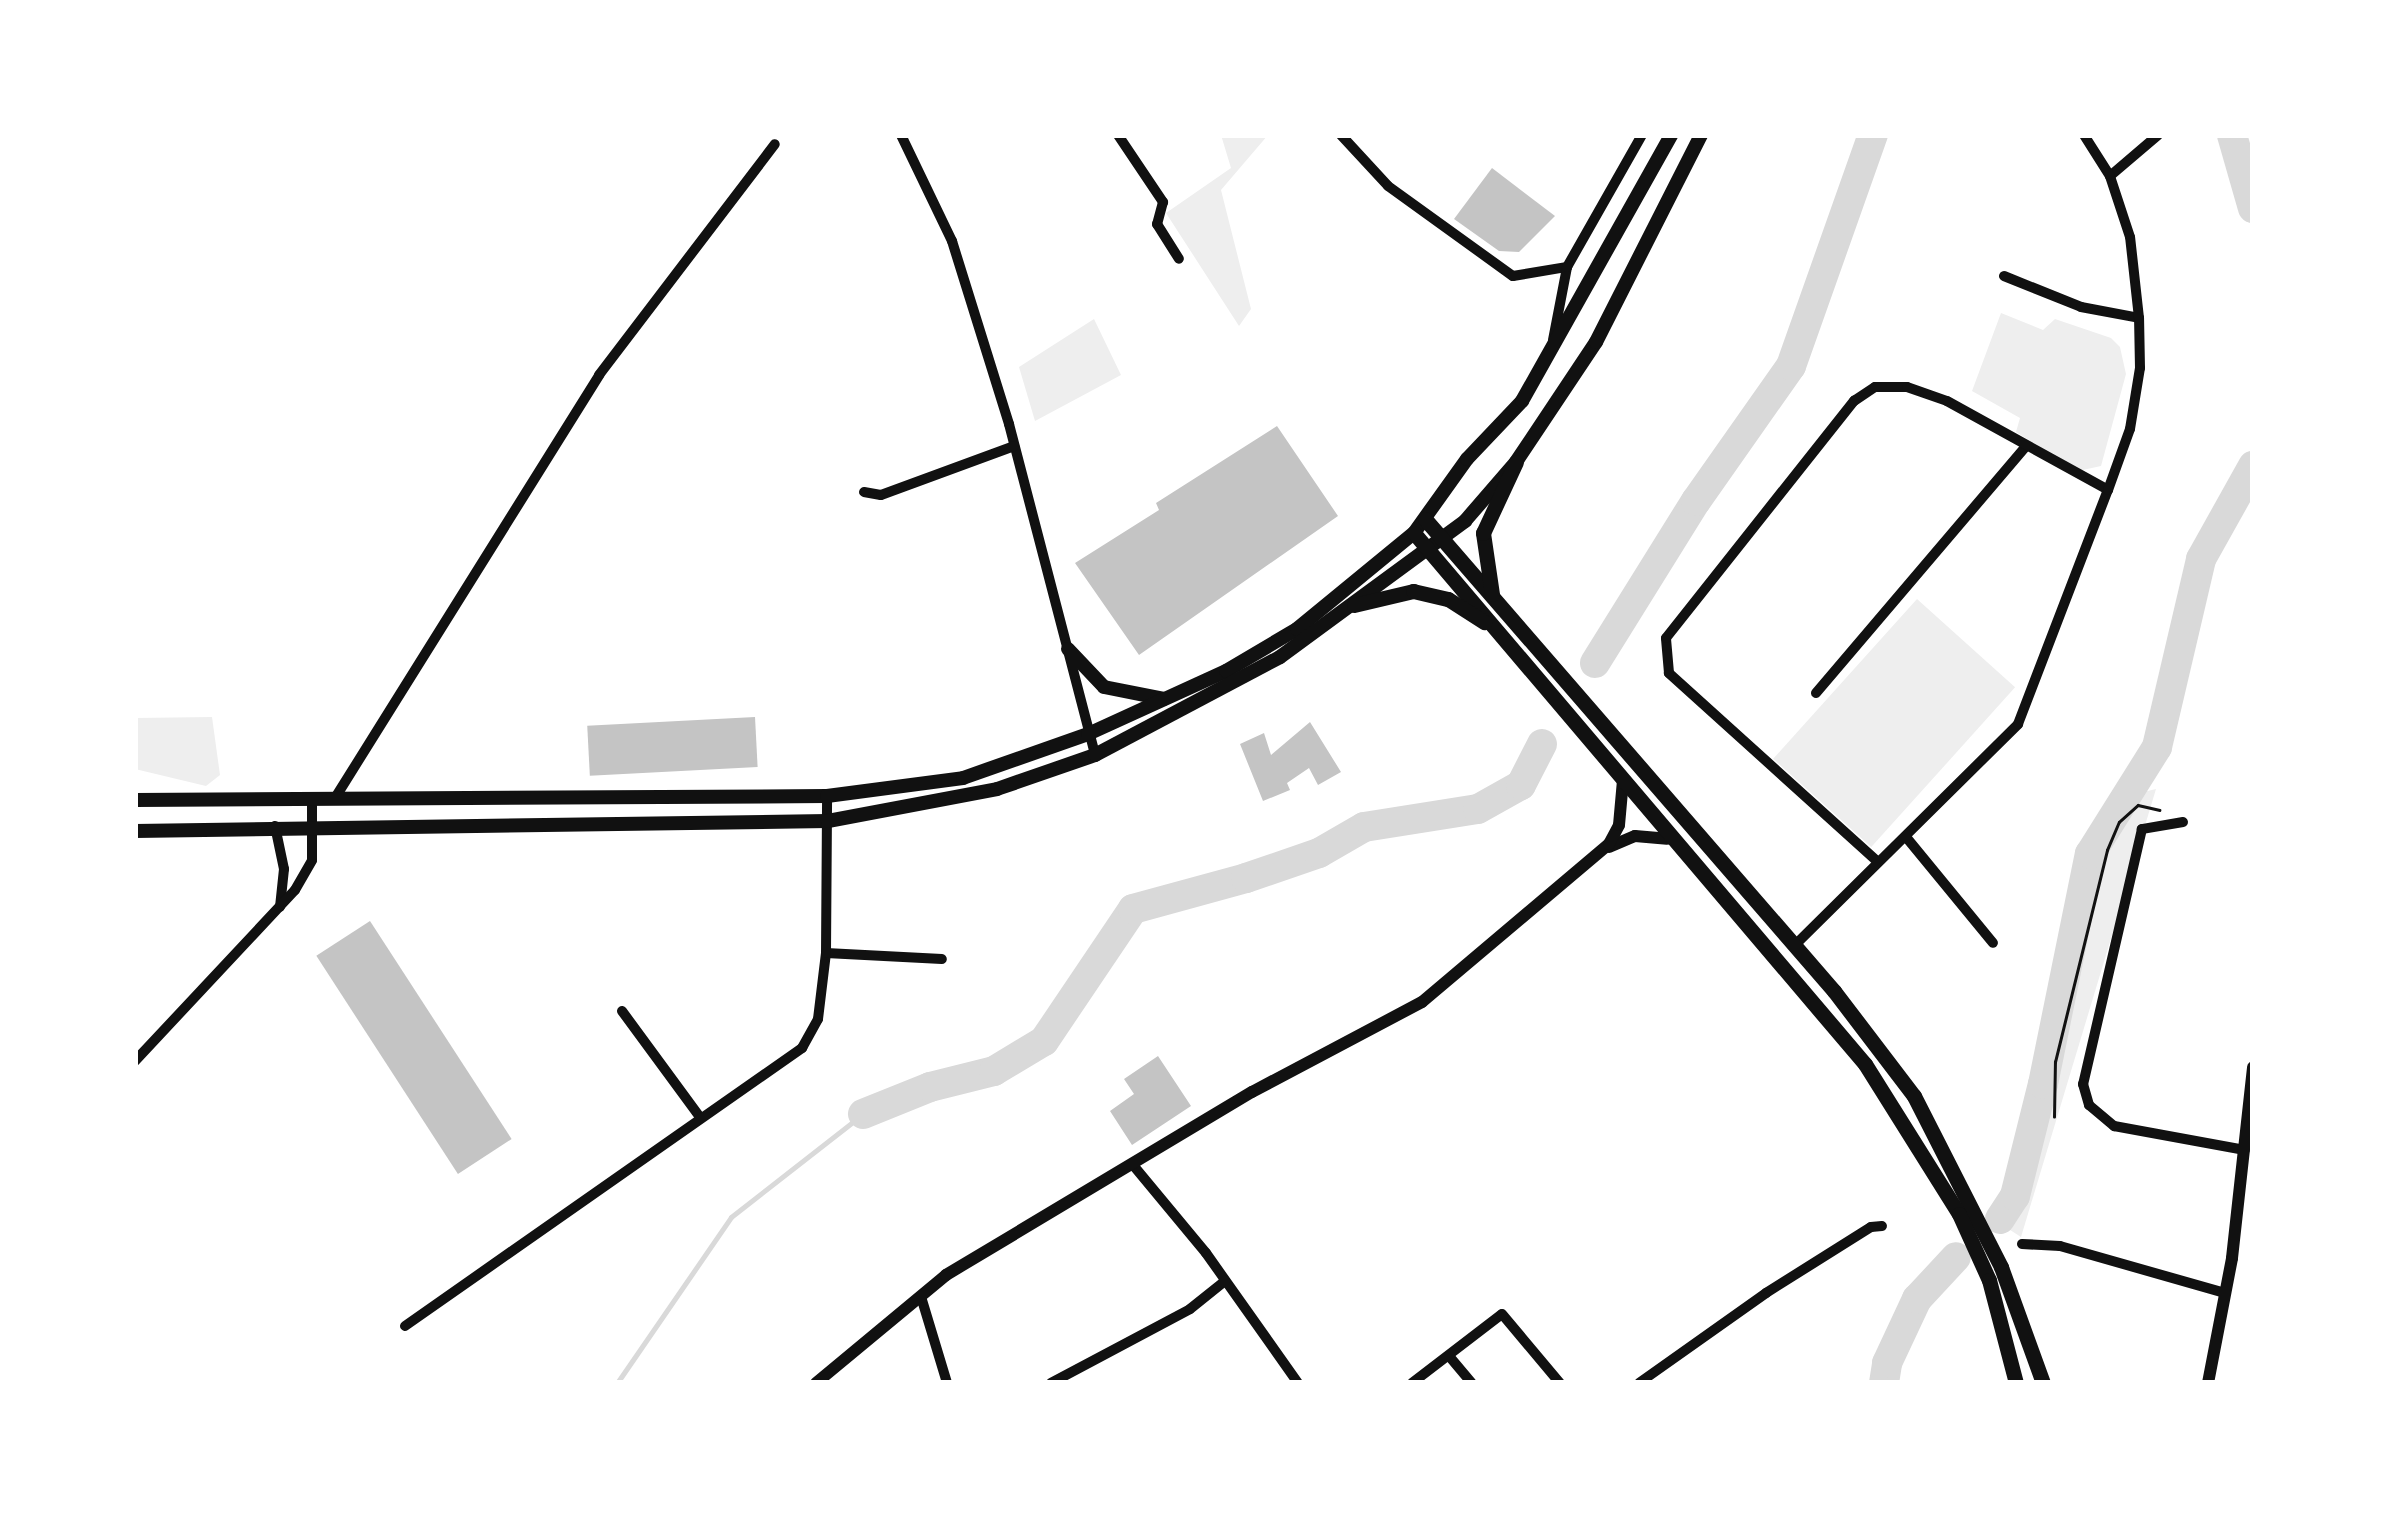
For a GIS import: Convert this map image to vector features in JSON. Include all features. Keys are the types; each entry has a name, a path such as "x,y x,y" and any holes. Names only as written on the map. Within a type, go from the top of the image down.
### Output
{"main road":[{"path":"135,800 827,796 963,778 1088,734 1165,700 1297,629 1414,533 1467,459 1522,401 1671,135"},
{"path":"135,831 274,825 316,829 828,821 997,789 1095,755 1236,683 1446,540 1516,462 1596,342 1701,135"},
{"path":"1494,598 1483,534 1516,462"},
{"path":"1426,519 1794,944 1914,1096 2002,1267 2043,1383"},
{"path":"1414,533 1578,725 1667,839 1865,1064 1914,1137 1989,1280 2016,1383"},
{"path":"1354,605 1414,591 1448,599 1496,630"},
{"path":"1068,649 1104,686 1165,700"},
{"path":"135,786 167,800"}],"street":[{"path":"901,135 952,241 1014,446 1095,755"},
{"path":"1118,135 1163,202 1157,224 1180,259"},
{"path":"1341,135 1388,186 1513,276 1567,267"},
{"path":"1551,350 1567,267 1642,135"},
{"path":"1794,944 2018,724 2130,429 2140,368 2130,237 2110,176 2084,135"},
{"path":"2110,176 2158,135"},
{"path":"335,798 599,375 775,144"},
{"path":"2004,276 2080,307 2139,318"},
{"path":"1878,862 1668,673 1666,638 1854,400 1875,387 1907,387 1947,401 2108,490"},
{"path":"864,492 882,495 1014,446"},
{"path":"1816,693 2025,447"},
{"path":"816,1383 922,1300 946,1275 1422,1002 1598,853 1619,824 1623,780"},
{"path":"405,1326 802,1048 818,1018 826,952 827,796"},
{"path":"135,1060 280,908 312,860 316,829 312,799"},
{"path":"2183,822 2142,829 2083,1084 2089,1105 2114,1126 2245,1150"},
{"path":"274,825 284,869 280,908"},
{"path":"1598,853 1635,836 1667,839"},
{"path":"1906,836 1993,944"},
{"path":"826,952 942,960"},
{"path":"622,1011 700,1117"},
{"path":"2208,1383 2226,1293 2253,1067"},
{"path":"1133,1165 1225,1280 1298,1383"},
{"path":"1639,1383 1766,1293 1871,1227 1882,1226"},
{"path":"2022,1244 2060,1246 2226,1293"},
{"path":"1052,1383 1190,1308 1225,1280"},
{"path":"922,1300 947,1383"},
{"path":"1412,1383 1504,1314 1560,1383"},
{"path":"1449,1356 1472,1383"}],"path":[{"path":"2054,1118 2055,1062 2107,850 2119,822 2144,803"}],"shaded area":[{"path":"1221,135 1268,135 1221,190 1251,309 1239,326 1166,213 1231,168"},
{"path":"2001,313 2043,330 2055,319 2111,338 2120,347 2126,374 2101,466 2078,471 2016,432 2020,418 1972,391"},
{"path":"1094,319 1121,375 1035,421 1019,367"},
{"path":"1917,599 2015,687 1871,847 1773,759"},
{"path":"212,717 220,775 206,786 135,769 135,718"},
{"path":"2156,789 2021,1237 2007,1228 2097,859 2135,794"}],"building":[{"path":"1492,168 1555,216 1519,252 1499,251 1454,219"},
{"path":"1277,426 1338,516 1139,655 1075,563 1159,510 1156,503"},
{"path":"755,717 758,767 590,776 587,726"},
{"path":"1310,722 1341,772 1318,785 1309,768 1287,783 1290,790 1263,801 1240,744 1264,733 1271,755"},
{"path":"370,921 512,1139 458,1174 316,956"},
{"path":"1158,1056 1191,1106 1132,1145 1110,1111 1134,1094 1124,1079"}],"waterway":[{"path":"1595,663 1696,501 1791,366 1873,135"},
{"path":"2232,135 2253,208"},
{"path":"2000,1219 2015,1196 2043,1084 2090,854 2157,747 2201,559 2253,466"},
{"path":"863,1114 930,1087 994,1071 1044,1041 1133,909 1319,853 1364,827 1478,809 1521,785 1542,744"},
{"path":"617,1383 731,1217 863,1114"},
{"path":"1884,1383 1887,1363 1917,1299 1956,1257"}]}
